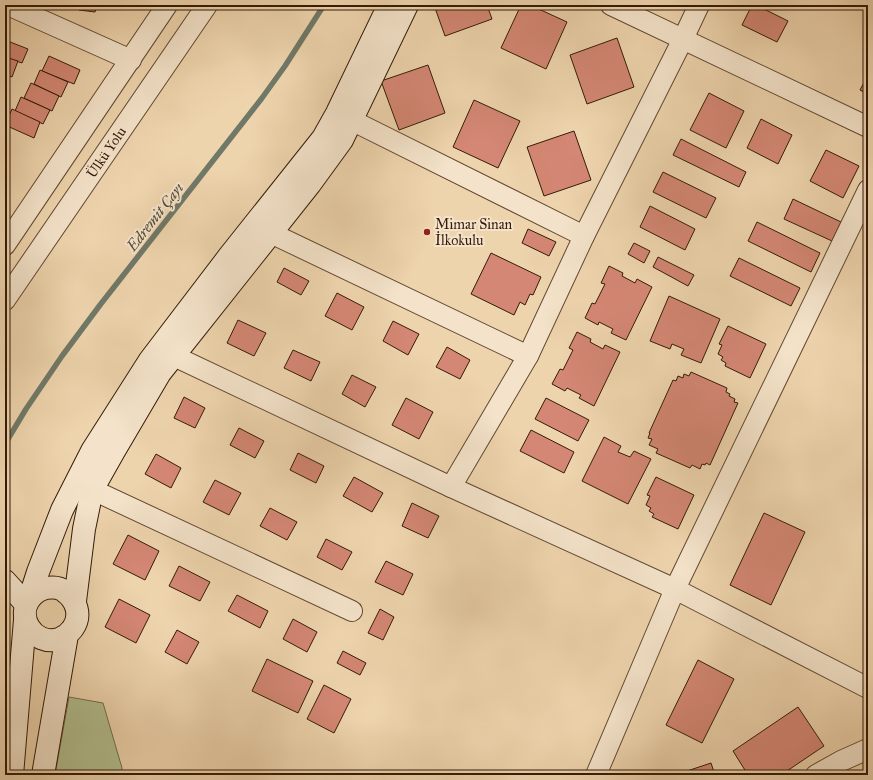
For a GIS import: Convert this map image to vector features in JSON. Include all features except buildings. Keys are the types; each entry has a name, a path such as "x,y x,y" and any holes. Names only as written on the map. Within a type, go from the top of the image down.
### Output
{"street":[{"path":"8,5 130,60"},
{"path":"5,246 167,5"},
{"name":"Ülkü Yolu","path":"5,300 207,5"},
{"path":"12,775 23,642 20,598 38,572 62,510 114,451 160,373 167,352 263,229 310,184 342,140 344,117 389,5"},
{"path":"344,117 407,5"},
{"path":"611,5 868,127"},
{"path":"451,487 528,356 584,236 684,39 699,5"},
{"path":"344,117 584,236"},
{"path":"596,775 675,589 868,190"},
{"path":"263,229 528,356"},
{"path":"167,352 451,487 675,589 868,688"},
{"path":"20,598 29,628 34,634 41,638 50,640 59,639 73,628 77,619 75,601 84,529 84,486"},
{"path":"84,486 352,612"},
{"path":"20,598 44,588 53,587 62,589 75,601"},
{"path":"43,775 67,634"},
{"path":"816,775 841,761 868,749"}],"green space":[{"path":"69,697 103,703 122,768 121,775 55,775"}],"waterway":[{"name":"Edremit Çayı","path":"5,444 26,409 62,356 100,305 262,98 285,66 324,5"}],"place":[{"name":"Mimar Sinan İlkokulu","path":"427,232"}]}
